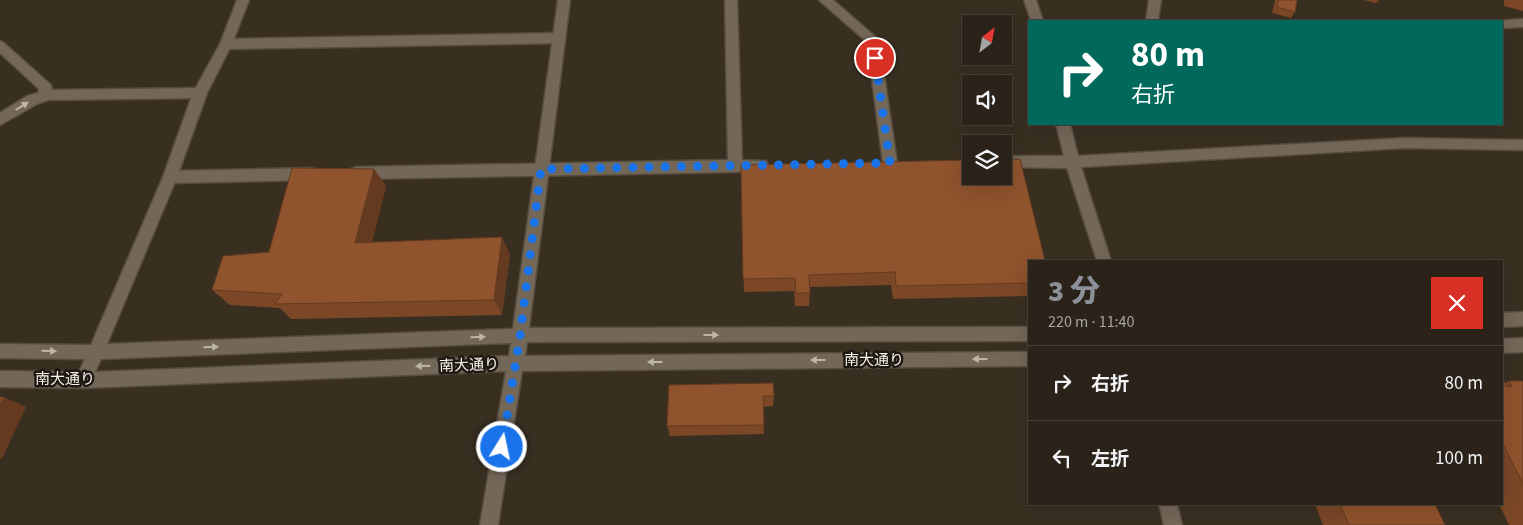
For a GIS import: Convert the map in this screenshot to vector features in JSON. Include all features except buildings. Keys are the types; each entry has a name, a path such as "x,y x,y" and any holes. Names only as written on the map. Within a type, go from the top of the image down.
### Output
{"street":[{"path":"84,380 170,176 200,93 226,44 243,0"},
{"path":"489,525 520,336 564,0"},
{"path":"731,0 735,166"},
{"path":"825,0 873,40 885,163 908,163"},
{"path":"1030,0 1037,20"},
{"path":"1152,20 1155,0"},
{"path":"1503,24 1523,23"},
{"path":"226,44 559,38"},
{"path":"0,46 46,88 44,95"},
{"path":"0,120 32,100 44,95 200,93"},
{"path":"1063,125 1072,162 1104,260"},
{"path":"1012,162 1072,162 1404,143 1523,145"},
{"path":"170,176 774,165"},
{"path":"1503,320 1523,319"},
{"name":"南大通り","path":"0,351 95,352 520,336 1028,334"},
{"path":"1503,346 1523,345"},
{"name":"南大通り","path":"0,379 84,380 516,363 1028,359"},
{"path":"1168,505 1173,525"}],"route":[{"path":"502,447 520,336 541,169 890,163 875,58"}]}
